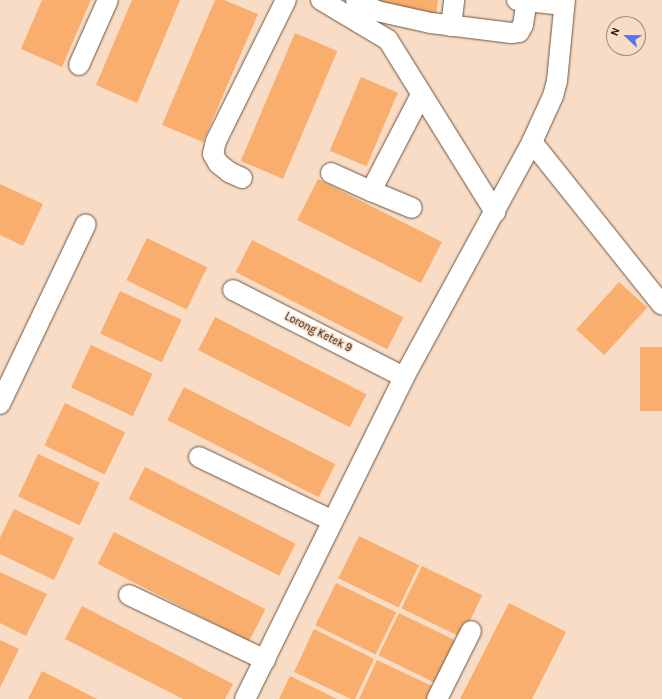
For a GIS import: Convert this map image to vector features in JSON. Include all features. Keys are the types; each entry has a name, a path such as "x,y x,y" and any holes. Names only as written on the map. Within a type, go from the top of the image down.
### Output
{"street":[{"path":"79,65 108,0"},
{"path":"242,178 229,172 218,163 213,154 216,141 286,0"},
{"path":"321,0 388,40 495,212"},
{"path":"245,699 404,377 532,142 553,96 557,81 565,3 524,0 523,25 519,32 511,33 451,26 377,11 356,0"},
{"path":"451,26 454,0"},
{"path":"372,191 421,95"},
{"path":"532,142 662,305"},
{"path":"331,174 412,208"},
{"path":"0,404 86,224"},
{"name":"Lorong Ketek 9","path":"233,290 404,377"},
{"path":"199,457 333,521"},
{"path":"128,595 265,660"},
{"path":"437,699 471,631"}],"building":[{"path":"42,0 91,0 62,67 21,49"},
{"path":"132,0 180,0 137,103 96,85"},
{"path":"215,0 224,0 258,14 203,142 162,125"},
{"path":"380,0 438,0 436,16 379,8"},
{"path":"295,33 337,51 283,179 241,161"},
{"path":"361,77 398,93 367,166 330,151"},
{"path":"318,179 442,242 421,283 297,220"},
{"path":"0,184 43,204 23,246 0,235"},
{"path":"147,238 207,267 187,310 126,280"},
{"path":"252,240 403,317 387,349 236,272"},
{"path":"619,282 647,307 604,355 576,330"},
{"path":"120,291 182,320 162,362 100,334"},
{"path":"215,317 366,394 350,427 198,350"},
{"path":"91,345 153,374 133,416 71,388"},
{"path":"640,347 662,347 662,411 640,411"},
{"path":"184,387 335,464 319,497 167,420"},
{"path":"65,403 125,432 105,475 44,445"},
{"path":"38,454 100,483 80,525 18,497"},
{"path":"145,467 296,544 279,576 129,499"},
{"path":"14,509 74,538 54,580 0,554 0,538"},
{"path":"114,532 265,609 249,641 98,564"},
{"path":"359,536 419,565 399,608 338,578"},
{"path":"422,566 482,595 462,638 401,608"},
{"path":"0,572 47,594 26,636 0,623"},
{"path":"336,583 396,612 376,655 315,625"},
{"path":"509,603 566,632 532,699 460,699"},
{"path":"82,606 233,684 225,699 183,699 65,639"},
{"path":"399,613 460,643 440,685 378,655"},
{"path":"314,629 374,659 355,699 351,699 294,672"},
{"path":"0,640 19,649 0,688"},
{"path":"377,660 438,689 433,699 359,699"},
{"path":"42,671 97,699 28,699"},
{"path":"290,676 337,699 279,699"}]}
